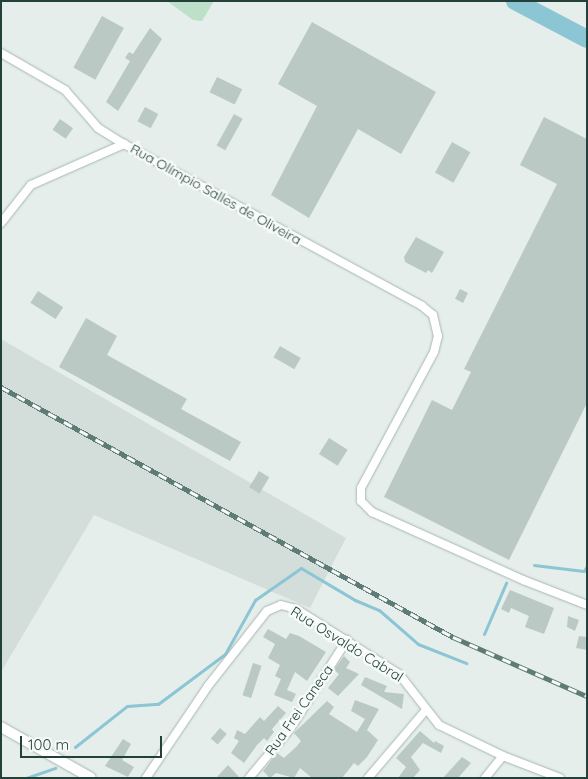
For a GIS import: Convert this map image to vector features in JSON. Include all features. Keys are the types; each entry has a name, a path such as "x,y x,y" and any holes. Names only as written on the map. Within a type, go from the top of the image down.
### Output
{"street":[{"name":"Rua Olímpio Salles de Oliveira","path":"1,53 65,90 98,128 124,144 422,306 433,315 437,325 434,352 361,488 361,501 381,516 523,580 587,605"},
{"path":"1,223 31,185 124,144"},
{"name":"Rua Osvaldo Cabral","path":"146,778 208,686 267,611 281,605 296,609 405,679 425,711 439,725 503,756 560,778"},
{"name":"Rua Frei Caneca","path":"249,778 290,729 347,640"},
{"path":"368,778 425,711"},
{"path":"1,727 91,778"},
{"path":"485,778 503,756"}],"shaded area":[{"path":"1,339 346,538 310,608 94,515 1,672"}],"green space":[{"path":"167,1 214,1 202,21 193,20"}],"building":[{"path":"102,16 124,28 95,80 73,68"},
{"path":"312,22 436,92 401,154 358,129 309,218 271,195 317,106 278,84"},
{"path":"150,28 162,39 118,111 106,102 130,61 125,58 129,52 133,54"},
{"path":"217,77 242,89 235,105 210,92"},
{"path":"145,107 158,114 151,128 137,121"},
{"path":"234,114 243,119 225,150 217,145"},
{"path":"544,117 587,139 587,403 509,560 384,497 432,400 452,410 471,372 464,369 557,184 520,165"},
{"path":"60,119 73,128 66,139 53,130"},
{"path":"452,142 470,152 453,183 435,173"},
{"path":"416,237 444,252 432,273 428,270 426,273 405,262 404,257"},
{"path":"460,289 468,293 463,303 455,299"},
{"path":"38,291 63,307 56,319 30,303"},
{"path":"86,318 117,336 107,355 187,399 181,409 241,442 230,461 59,367"},
{"path":"280,346 301,358 294,369 274,357"},
{"path":"329,438 348,450 338,466 319,454"},
{"path":"259,471 269,477 260,493 249,487"},
{"path":"510,590 554,608 544,634 525,627 529,616 511,608 509,613 501,609"},
{"path":"568,616 579,620 575,631 567,627"},
{"path":"268,629 286,639 290,633 299,636 326,652 307,681 295,672 287,690 296,694 292,702 274,695 281,679 275,676 280,665 268,658 275,644 263,637"},
{"path":"579,636 587,637 587,650 576,648"},
{"path":"344,656 350,662 346,668 359,674 338,696 328,688 339,674 334,670"},
{"path":"253,663 262,666 251,698 242,695"},
{"path":"365,677 387,686 384,692 404,694 402,709 361,685"},
{"path":"355,700 379,709 367,730 378,740 367,757 358,766 354,763 342,778 312,778 300,768 294,778 276,773 270,778 263,771 277,753 284,758 296,747 301,741 294,733 327,701 334,707 329,714 357,732 365,719 351,711"},
{"path":"278,706 286,713 272,729 274,732 267,741 264,738 244,763 231,753 239,741 234,738 237,730 245,734 260,717 264,721"},
{"path":"220,728 227,734 218,744 211,739"},
{"path":"420,731 434,743 435,741 444,746 441,753 423,743 411,757 420,770 413,778 398,778 406,767 396,758"},
{"path":"123,739 131,744 122,760 134,767 128,777 105,766"},
{"path":"462,757 471,763 458,778 443,778"},
{"path":"228,765 240,778 216,778"}],"waterway":[{"path":"515,1 587,39"},
{"path":"534,565 584,571 587,566"},
{"path":"75,747 127,706 158,704 225,654 255,600 301,568 355,600 379,610 418,644 466,663"},
{"path":"484,634 506,583"},
{"path":"26,778 55,768"}],"railway":[{"path":"1,387 453,637 587,696"}]}
